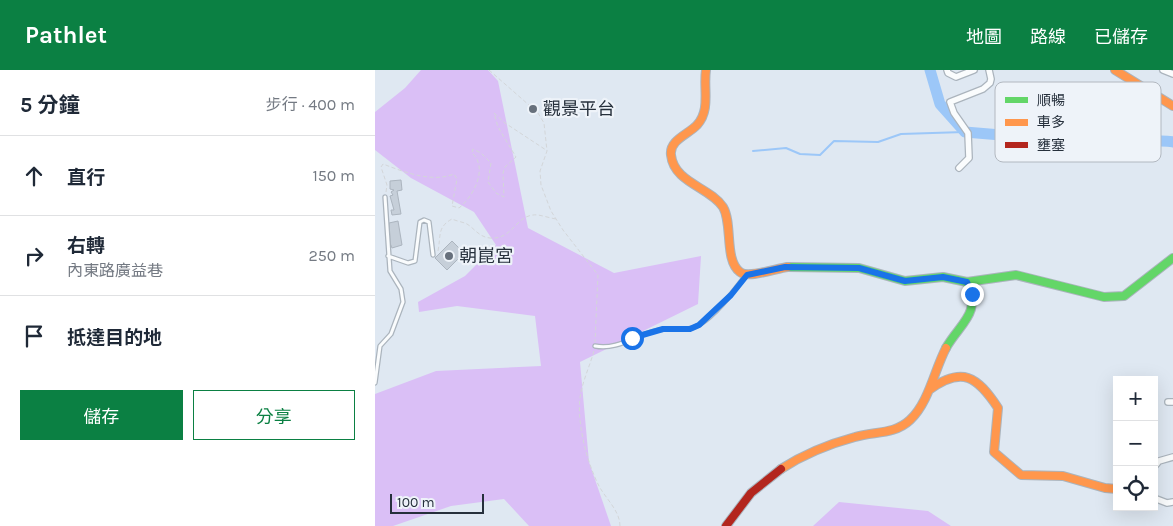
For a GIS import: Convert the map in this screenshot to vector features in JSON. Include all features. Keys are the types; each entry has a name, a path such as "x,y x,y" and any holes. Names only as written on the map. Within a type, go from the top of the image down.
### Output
{"street":[{"path":"706,70 705,110 701,122 677,139 670,153 674,167 694,186 720,203 725,211 733,264 740,273 747,275 785,267 859,268 905,281 943,277 967,282 1016,275 1105,297 1124,296 1173,258"},
{"path":"947,70 948,73 956,77 974,70"},
{"path":"959,168 969,158 968,133 953,114 950,102 987,87 991,79 989,70"},
{"path":"1115,70 1127,75 1135,82"},
{"path":"1163,70 1173,74"},
{"path":"1161,100 1173,106"},
{"path":"726,526 743,504 783,466 822,446 864,434 887,433 902,427 914,415 929,390 946,347 972,308 972,294 967,282"},
{"path":"929,390 953,376 962,375 977,384 998,408 994,452 1021,475 1063,476 1105,488 1113,488"},
{"path":"1155,466 1159,461 1173,456"},
{"path":"1158,500 1167,503 1173,502"}],"lane":[{"path":"375,382 380,346 391,334 403,302 401,289 390,271 385,197"},
{"path":"388,256 408,263 415,261 420,222 424,220 429,222 433,255"},
{"path":"595,346 611,348 663,329 690,329 699,325 731,295 747,275"}],"path":[{"path":"489,70 538,113 544,123 547,151 540,171 541,184 551,211 563,230 598,275 595,346 581,393 581,433 595,479 606,500 617,512 620,526"},
{"path":"385,197 387,185 381,167 383,164 433,178 455,174 456,187 453,206 459,208 471,195 479,175 479,162 471,152 473,149 481,153 491,163 488,182 496,193 504,196 503,173 505,167 516,157 498,127 494,113 505,123 547,151"},
{"path":"433,255 438,250 440,229 452,219 467,224 473,232 488,238 498,238 509,234 519,222 533,214 557,219"}],"shaded area":[{"path":"421,70 488,70 498,81 528,228 614,273 701,256 698,304 580,362 589,462 611,526 529,526 504,499 451,506 393,526 375,526 375,394 436,371 541,366 535,316 457,306 419,312 418,302 465,276 496,245 474,212 411,178 375,150 375,112 405,88"},
{"path":"839,502 928,511 951,526 813,526"}],"building":[{"path":"401,180 402,190 397,191 401,214 392,215 391,210 394,210 390,196 393,195 391,192 394,190 390,189 390,181"},
{"path":"398,221 402,245 392,248 389,223"},
{"name":"朝崑宮","path":"452,241 464,253 447,270 435,258"}],"waterway":[{"path":"930,70 940,104 965,132 995,134"},
{"path":"753,151 786,148 800,154 820,155 834,141 878,142 901,134 964,132"},
{"path":"1161,141 1173,142"}],"traffic: fast":[{"path":"967,282 1016,275 1104,297 1124,296 1173,258"},
{"path":"788,267 859,268 905,281 943,277 967,282 971,293 971,310 946,348"}],"traffic: slow":[{"path":"706,70 704,113 697,125 673,145 671,155 674,164 685,178 710,194 723,207 728,223 732,259 740,272 756,274 788,267"},
{"path":"1115,70 1134,82"},
{"path":"1161,99 1173,106"},
{"path":"781,469 826,446 904,425 917,413 927,395 946,348"},
{"path":"929,390 951,378 960,377 968,378 983,388 998,408 994,452 1021,475 1063,476 1113,489"}],"traffic: jam":[{"path":"726,526 751,493 781,469"}],"place":[{"name":"觀景平台","path":"533,109"},
{"name":"朝崑宮","path":"449,256"}],"route":[{"path":"632,338 663,329 690,329 699,325 731,295 747,275 785,267 859,268 905,281 943,277 967,282 972,294"}]}
